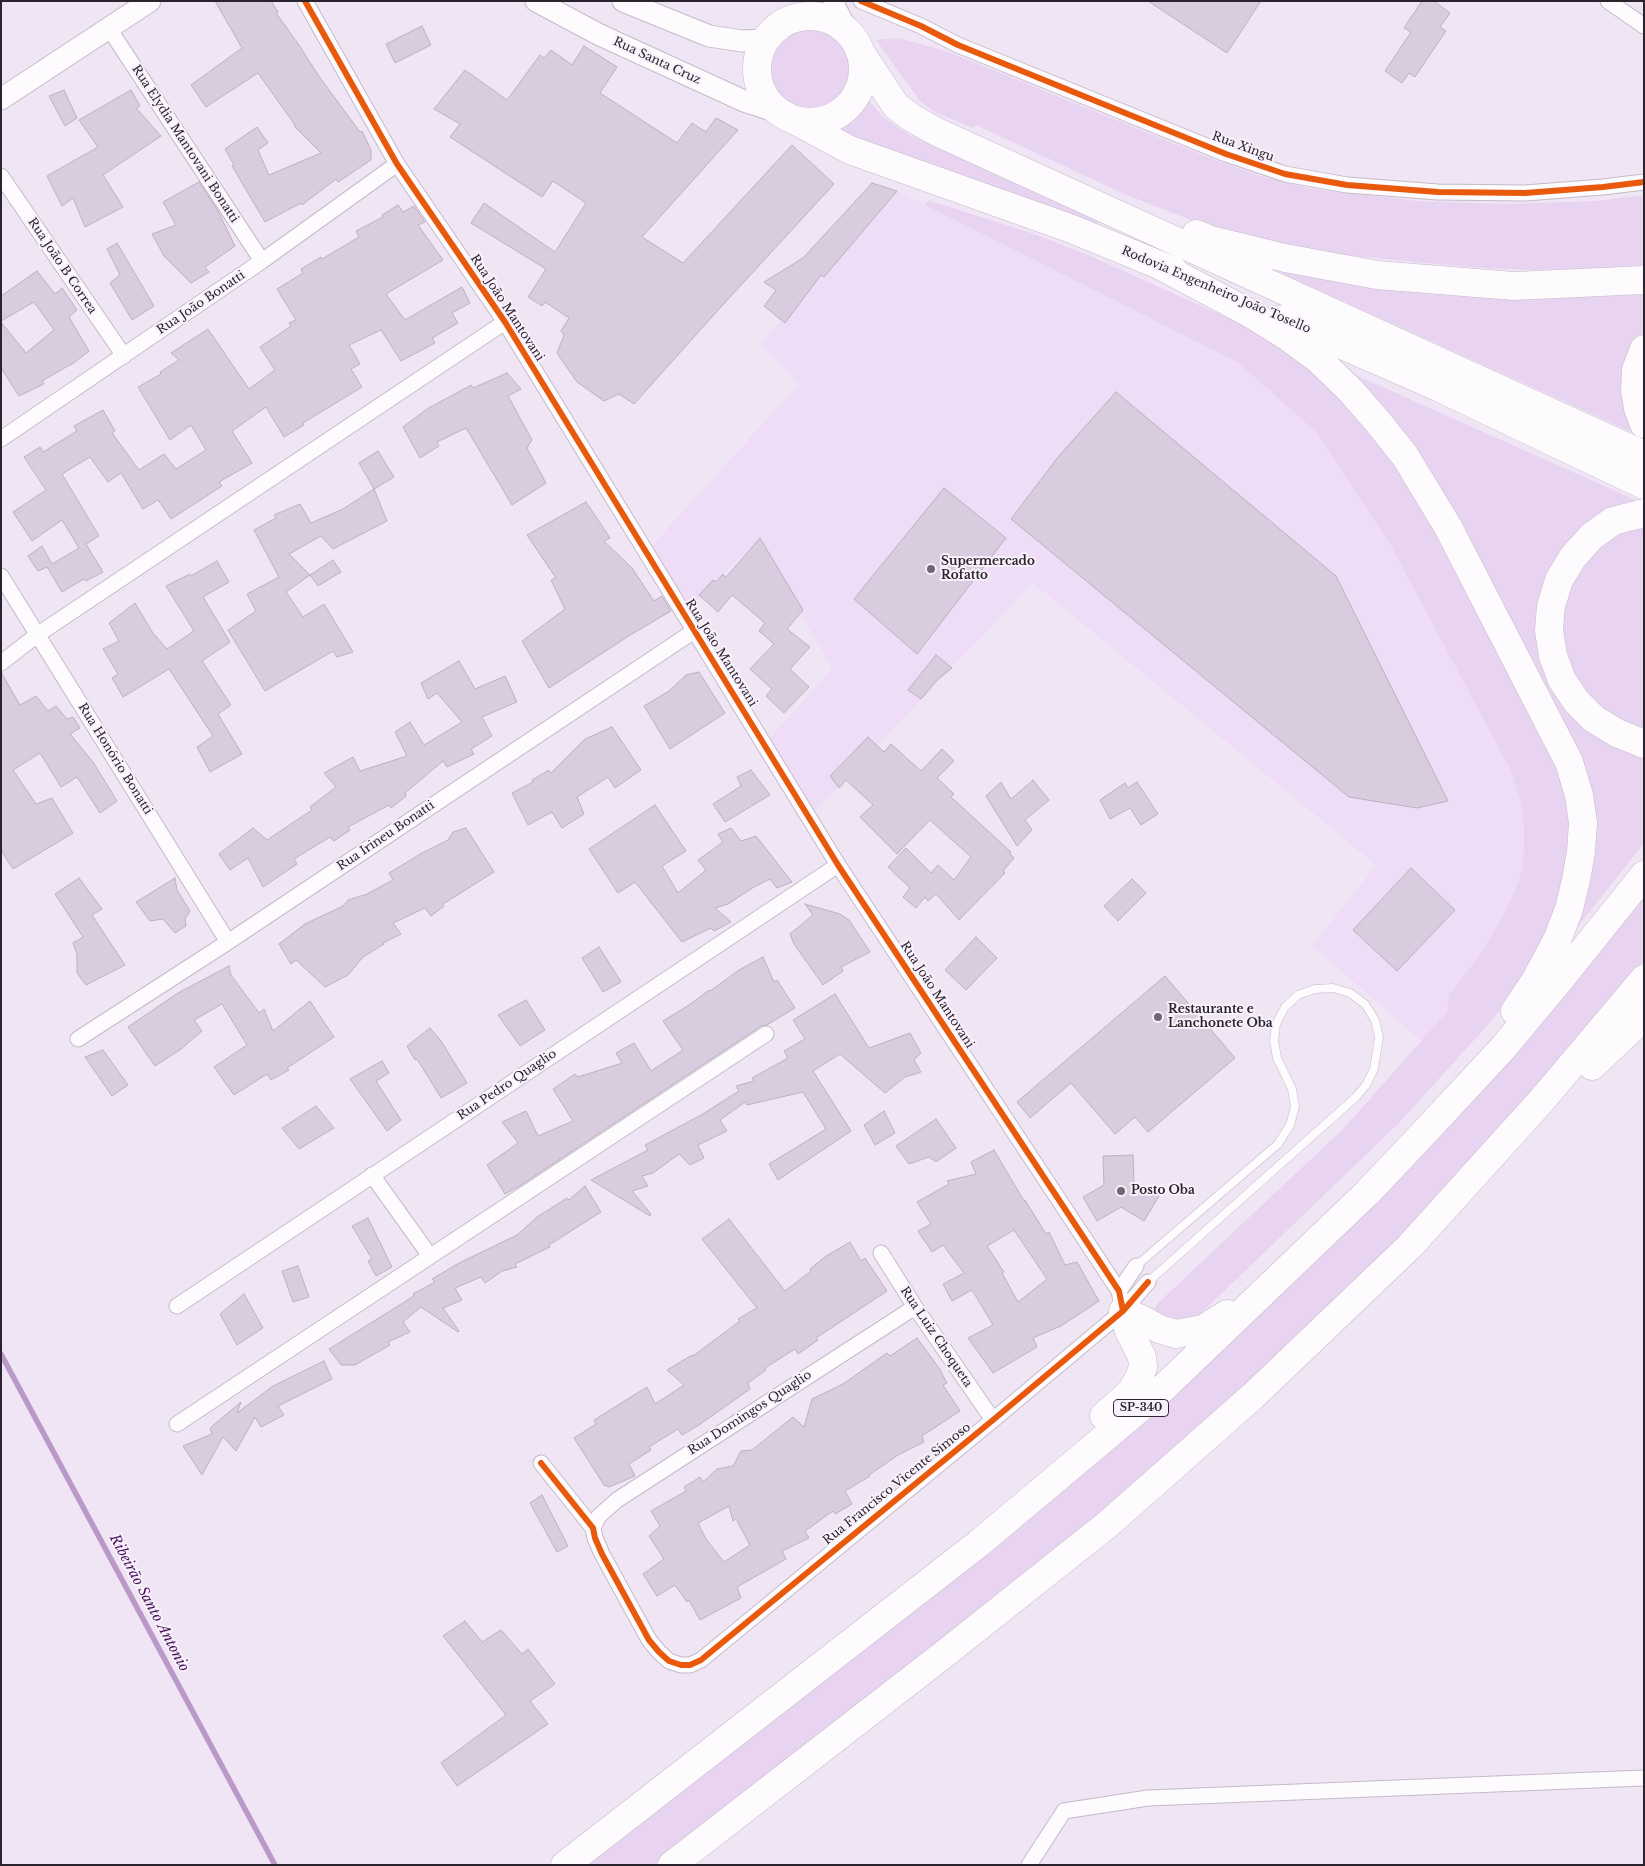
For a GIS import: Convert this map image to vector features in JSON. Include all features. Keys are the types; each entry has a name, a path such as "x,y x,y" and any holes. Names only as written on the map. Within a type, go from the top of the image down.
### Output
{"highway":[{"name":"Rodovia Engenheiro João Tosello","path":"1644,455 937,132 912,118 896,106 855,43 838,24 823,18 806,16 790,19 776,28 764,40 758,55 757,72 760,88 769,102 782,113 850,150 1072,229 1157,264 1438,387 1644,485"},
{"name":"Rodovia Engenheiro João Tosello","path":"782,113 797,120 811,121 825,119 838,113 849,104 857,93 862,79 862,65 855,43"},
{"path":"994,157 1211,240 1331,268 1414,279 1514,286 1644,280"},
{"path":"1157,264 1253,315 1288,337 1318,359 1351,391 1378,422 1404,456 1448,527 1569,762 1579,794 1583,823 1581,852 1569,909 1557,940 1535,981 1507,1023 1422,1135"},
{"path":"1644,349 1636,370 1635,390 1638,408 1644,424"},
{"path":"1644,513 1613,521 1592,536 1573,557 1558,580 1551,606 1549,630 1553,656 1562,680 1576,701 1594,719 1617,734 1644,744"},
{"name":"SP-340","path":"566,1865 898,1607 1040,1493 1158,1393 1367,1193 1422,1135 1509,1041 1644,875"},
{"path":"1410,1246 1542,1100 1644,979"},
{"path":"672,1865 943,1655 1108,1524 1253,1396 1410,1246 1644,1017"},
{"path":"1121,1301 1144,1320 1159,1329 1176,1334 1203,1329 1273,1284"},
{"path":"1040,1493 1090,1429 1130,1392 1139,1378 1143,1367 1142,1357 1129,1331 1121,1301"}],"main road":[{"path":"1,98 150,1"},
{"name":"Rua Santa Cruz","path":"536,1 600,35 726,93 782,113"},
{"path":"623,1 709,36 742,41 764,40"}],"street":[{"name":"Rua João Mantovani","path":"305,1 397,164 505,322 838,865 1121,1301"},
{"path":"833,1 855,43"},
{"name":"Rua Xingu","path":"861,1 921,26 958,45 1226,154 1285,174 1347,185 1438,192 1525,193 1644,182"},
{"path":"1608,1 1644,26"},
{"name":"Rua Elydia Mantovani Bonatti","path":"108,27 262,261"},
{"name":"Rua João Bonatti","path":"1,439 262,261 397,164"},
{"name":"Rua João B Correa","path":"1,176 124,356"},
{"path":"1,663 38,635 505,322"},
{"name":"Rua Honório Bonatti","path":"1,576 228,942"},
{"name":"Rua Irineu Bonatti","path":"78,1039 228,942 694,631"},
{"name":"Rua Pedro Quaglio","path":"177,1306 838,865"},
{"path":"177,1424 766,1034"},
{"path":"372,1175 430,1256"},
{"name":"Rua Luiz Choqueta","path":"881,1253 914,1307 993,1420"},
{"path":"1121,1301 1136,1266"},
{"path":"1121,1301 1148,1282"},
{"name":"Rua Francisco Vicente Simoso","path":"593,1528 602,1554 650,1640 664,1658 681,1665 690,1665 701,1660 993,1420 1121,1301"},
{"name":"Rua Domingos Quaglio","path":"593,1528 599,1516 617,1500 914,1307"},
{"path":"541,1463 593,1528"},
{"path":"1029,1865 1064,1811 1148,1798 1644,1778"}],"lane":[{"path":"1136,1266 1278,1144 1290,1125 1295,1107 1292,1089 1277,1058 1274,1042 1276,1024 1285,1008 1298,996 1315,989 1333,988 1350,994 1365,1004 1375,1020 1379,1037 1374,1069 1366,1085 1356,1097 1148,1282"}],"shaded area":[{"path":"810,27 826,30 840,39 849,53 852,69 849,85 840,99 826,108 810,111 794,108 780,99 771,85 768,69 771,53 780,39 794,30"},
{"path":"899,38 946,51 1257,175 1313,189 1418,201 1503,204 1597,201 1644,195 1644,265 1527,270 1469,267 1342,255 1233,233 1196,222 1124,194 976,125 972,128 933,111 920,101 876,40"},
{"path":"869,101 882,116 909,135 951,151 1099,219 1096,226 837,131 837,129 851,122"},
{"path":"897,191 1239,363 1318,434 1391,546 1511,771 1521,804 1524,831 1523,865 1518,884 1501,920 1481,953 1449,995 1447,1012 1423,1042 1312,946 1376,865 1033,583 809,817 764,744 832,669 760,539 683,613 646,552 799,384 760,344"},
{"path":"928,200 1034,234 1088,255 1270,337 1329,383 1414,486 1566,785 1572,823 1572,861 1547,937 1517,989 1485,1028 1399,1123 1193,1321 1162,1319 1154,1309 1158,1303 1343,1129 1447,1012 1449,995 1481,953 1501,920 1518,884 1523,865 1524,831 1521,804 1511,771 1391,546 1318,434 1239,363 925,205"},
{"path":"1250,259 1644,286 1644,333 1638,341 1634,433"},
{"path":"1358,376 1640,502 1595,523 1544,649 1644,753 1644,843 1573,933 1590,818 1358,385"},
{"path":"1644,526 1644,735 1584,700 1564,651 1562,627 1564,605 1570,587 1592,555 1607,542 1624,532"},
{"path":"1644,896 1644,960 1549,1076 1389,1249 1325,1312 1158,1467 874,1695 654,1865 583,1865 1045,1503"}],"building":[{"path":"215,1 271,1 278,12 276,13 318,75 360,132 362,131 371,150 371,160 338,182 336,179 302,205 301,203 265,222 232,166 234,165 225,149 257,127 268,143 258,150 269,175 321,153 294,126 258,73 206,107 191,85 242,48"},
{"path":"1148,1 1261,1 1227,53"},
{"path":"1422,1 1434,1 1450,13 1440,27 1446,31 1415,77 1409,73 1402,83 1385,71 1411,32 1404,28"},
{"path":"422,26 431,45 395,63 386,44"},
{"path":"584,46 617,67 600,93 677,143 692,123 706,132 716,118 738,130 642,237 683,263 792,145 834,184 634,404 619,394 604,401 577,382 557,353 564,335 561,331 569,318 545,302 542,306 528,297 546,269 471,223 484,203 555,252 586,203 553,181 542,197 450,137 460,124 434,109 465,70 507,100 540,55 544,58 551,50 572,65"},
{"path":"64,90 77,118 65,126 49,96"},
{"path":"131,90 140,106 136,108 161,136 103,175 123,207 85,227 73,198 62,206 47,176 98,147 79,120"},
{"path":"199,182 218,211 235,246 205,267 209,272 191,283 164,256 152,234 176,225 163,202"},
{"path":"872,183 897,191 824,277 821,275 785,323 764,306 776,290 764,282 803,258"},
{"path":"398,205 403,212 414,206 425,222 418,225 443,260 386,294 405,320 462,287 470,303 452,313 458,323 432,338 435,343 401,361 381,330 349,345 360,364 351,369 362,387 303,423 304,425 284,437 266,407 232,431 252,463 219,482 222,486 171,519 158,500 143,509 121,473 108,482 90,457 62,474 99,536 86,544 103,572 86,581 84,579 62,592 47,567 38,571 28,556 42,546 52,564 79,548 62,520 32,541 13,512 46,490 24,457 40,447 43,452 77,431 74,426 103,410 115,431 112,433 139,470 164,454 176,469 206,450 191,425 170,440 138,387 161,374 160,372 179,360 171,353 208,329 249,389 275,370 260,347 291,326 289,323 296,320 277,289 303,273 301,269 359,237 356,231 383,217 382,215"},
{"path":"117,243 154,306 132,320 110,283 120,275 107,249"},
{"path":"37,271 55,294 62,288 77,310 69,317 89,351 75,362 42,381 44,384 19,396 1,368 1,322 26,353 54,330 34,302 1,321 1,296"},
{"path":"507,373 521,389 508,396 532,440 527,448 546,483 512,505 466,428 437,442 439,446 420,458 403,427 427,409 471,385 473,388"},
{"path":"1116,392 1336,576 1448,801 1417,808 1349,797 1011,519 1058,457"},
{"path":"378,451 394,477 374,489 359,463"},
{"name":"Supermercado Rofatto","path":"944,488 1006,538 917,654 854,599"},
{"path":"374,489 387,521 333,549 321,536 289,554 310,575 286,592 303,617 324,604 353,652 337,657 333,651 265,691 228,630 256,611 247,594 279,577 254,530 276,518 274,515 300,504 311,523 343,509"},
{"path":"586,502 610,538 604,541 632,568 654,601 662,596 671,611 549,688 522,641 565,609 551,580 556,578 527,535"},
{"path":"760,538 803,610 787,629 810,647 790,669 809,687 784,713 766,696 772,689 750,669 774,644 759,631 765,623 732,595 718,612 699,595 713,580 716,582 723,574 726,577"},
{"path":"333,560 341,572 318,586 310,575"},
{"path":"217,561 229,582 203,597 230,642 202,661 231,705 218,714 242,754 210,772 197,747 213,736 169,669 123,697 112,678 118,674 103,649 119,641 109,623 135,603 153,633 167,649 194,631 166,586 190,574 191,576"},
{"path":"936,655 952,668 937,680 921,699 908,690"},
{"path":"459,661 475,689 505,676 517,702 482,717 492,736 471,749 474,754 447,767 443,761 405,793 406,796 391,808 389,805 348,827 350,830 334,841 330,837 294,859 297,864 263,887 248,858 230,870 219,854 253,828 267,840 312,810 310,807 336,787 324,773 353,757 360,771 407,756 395,732 410,722 424,745 462,722 437,693 428,699 421,683"},
{"path":"1,672 20,705 36,696 48,711 56,706 67,719 73,717 80,728 70,734 93,762 117,801 100,813 77,777 61,787 40,753 13,770 36,804 52,798 73,833 13,869 1,850"},
{"path":"699,672 725,713 670,749 644,706 669,691 686,675"},
{"path":"612,727 641,770 615,788 608,777 577,797 584,814 562,828 552,812 528,825 512,793 533,782 532,780 549,770 551,773 585,739"},
{"path":"868,737 884,752 891,744 921,771 942,749 954,761 937,778 954,794 951,797 1011,852 1010,854 1014,858 1003,871 1005,873 959,920 936,894 928,901 925,897 916,908 903,897 910,888 888,867 906,848 931,873 938,865 954,880 971,857 930,820 897,854 860,817 873,805 846,780 839,788 830,776"},
{"path":"751,770 770,795 725,822 713,804 741,786 737,777"},
{"path":"1033,780 1049,800 1025,820 1032,830 1017,846 986,796 1001,782 1011,799"},
{"path":"1137,782 1158,814 1141,825 1130,808 1110,819 1100,800 1125,783 1128,788"},
{"path":"655,805 686,851 662,866 678,893 706,870 698,860 723,842 718,834 731,828 741,841 756,836 792,882 777,888 770,879 728,904 715,908 731,922 714,931 711,928 682,942 635,882 618,893 589,849"},
{"path":"466,828 494,872 443,904 444,906 431,916 425,908 393,923 401,934 383,943 363,957 348,975 325,987 296,960 291,964 279,944 305,924 343,906 348,900 367,894 393,880 389,873 448,840 453,832"},
{"path":"1411,868 1455,910 1397,971 1353,930"},
{"path":"79,878 102,909 92,915 125,965 86,985 77,973 77,954 73,943 83,937 55,894"},
{"path":"175,878 177,890 190,911 185,919 186,926 175,933 163,919 150,921 136,902"},
{"path":"1132,879 1146,893 1118,921 1104,906"},
{"path":"805,904 840,914 849,920 870,952 841,967 843,971 823,985 794,944 790,934 813,915"},
{"path":"976,937 997,958 966,990 945,970"},
{"path":"599,947 621,982 603,992 582,958"},
{"path":"763,957 774,982 777,980 795,1008 767,1025 761,1026 505,1194 487,1165 518,1143 502,1122 526,1111 538,1136 573,1121 553,1089 575,1074 578,1077 622,1063 616,1053 634,1043 651,1071 683,1050 663,1021 739,970"},
{"path":"229,966 231,975 259,1013 264,1009 273,1031 310,1001 334,1037 287,1068 289,1070 271,1080 267,1074 234,1095 214,1067 247,1045 222,1004 194,1020 202,1031 181,1049 155,1066 128,1027 178,993"},
{"name":"Restaurante e Lanchonete Oba","path":"1165,976 1235,1058 1148,1132 1135,1117 1115,1134 1071,1083 1030,1118 1017,1102"},
{"path":"835,994 869,1048 910,1033 921,1053 914,1060 921,1072 905,1077 885,1093 840,1054 813,1071 851,1131 778,1180 769,1164 826,1129 803,1092 747,1105 745,1102 720,1120 727,1131 698,1145 704,1158 690,1165 679,1154 653,1173 642,1176 648,1186 632,1191 651,1214 650,1216 591,1180 648,1150 645,1145 701,1115 739,1091 736,1086 754,1081 752,1078 788,1058 784,1051 805,1039 793,1020"},
{"path":"526,1000 545,1030 520,1046 498,1015"},
{"path":"430,1028 441,1041 467,1083 441,1098 407,1046"},
{"path":"103,1050 128,1085 112,1096 85,1057"},
{"path":"382,1061 389,1073 376,1081 401,1120 387,1131 350,1079"},
{"path":"316,1106 334,1128 299,1149 282,1128"},
{"path":"884,1111 895,1133 875,1145 864,1125"},
{"path":"936,1119 956,1148 936,1162 929,1157 909,1164 896,1146"},
{"path":"994,1150 1046,1234 1049,1232 1065,1265 1077,1262 1099,1301 1061,1326 1033,1338 1037,1347 993,1373 968,1338 993,1325 972,1290 952,1301 943,1284 964,1273 943,1245 932,1252 918,1231 931,1224 917,1202 949,1184 947,1181 976,1174 971,1162","holes":["1014,1230 1047,1279 1018,1302 1002,1273 1004,1272 987,1246"]},
{"name":"Posto Oba","path":"1133,1155 1134,1182 1159,1196 1144,1221 1121,1207 1097,1221 1083,1197 1104,1185 1103,1156"},
{"path":"585,1186 601,1212 549,1245 550,1247 515,1264 517,1267 502,1271 485,1283 481,1277 455,1288 462,1300 443,1308 458,1332 421,1307 403,1322 410,1332 388,1342 390,1345 355,1365 341,1365 329,1349 414,1296 413,1294 435,1282 432,1279 459,1263 517,1235 537,1217 567,1198 569,1200"},
{"path":"368,1218 392,1267 376,1276 368,1261 372,1259 352,1226"},
{"path":"729,1219 785,1291 811,1271 810,1269 826,1256 850,1242 861,1261 865,1258 887,1291 816,1338 818,1340 798,1354 795,1349 765,1368 766,1370 748,1383 750,1389 699,1425 682,1435 678,1429 649,1447 651,1450 629,1464 635,1476 609,1487 604,1485 574,1438 596,1424 594,1420 647,1387 655,1404 684,1385 667,1370 693,1356 740,1321 738,1319 757,1308 702,1239"},
{"path":"298,1266 309,1297 293,1302 282,1271"},
{"path":"244,1294 263,1328 237,1345 220,1314"},
{"path":"917,1338 939,1368 947,1383 943,1385 960,1411 922,1436 924,1442 898,1455 870,1476 845,1491 852,1504 835,1514 833,1511 805,1531 809,1538 782,1551 786,1559 737,1587 741,1598 700,1620 689,1600 687,1602 675,1585 657,1596 643,1574 664,1559 649,1536 660,1526 651,1511 686,1491 684,1487 700,1477 703,1482 717,1469 733,1466 741,1451 752,1450 793,1417 804,1427 812,1399 843,1384 887,1353 890,1356","holes":["729,1506 733,1521 736,1519 750,1545 724,1562 706,1539 698,1523"]},
{"path":"324,1361 332,1379 278,1406 284,1415 261,1427 255,1417 236,1451 223,1437 202,1475 183,1446 212,1434 210,1428 241,1402 237,1413 273,1386"},
{"path":"542,1495 568,1546 557,1552 530,1503"},
{"path":"465,1621 482,1642 501,1630 522,1654 528,1649 555,1684 530,1701 548,1724 457,1786 441,1763 506,1715 443,1636"}],"waterway":[{"name":"Ribeirão Santo Antonio","path":"1,1354 275,1865"}],"cycle path":[{"path":"305,1 397,164 505,322 838,865 1119,1291 1123,1311"},
{"path":"861,1 921,26 958,45 1226,154 1285,174 1347,185 1438,192 1525,193 1644,182"},
{"path":"541,1463 593,1528 602,1554 649,1640 669,1661 681,1665 690,1665 701,1660 993,1420 1123,1311 1148,1282"}],"place":[{"name":"Supermercado Rofatto","path":"931,569"},
{"name":"Restaurante e Lanchonete Oba","path":"1158,1017"},
{"name":"Posto Oba","path":"1121,1191"}]}
